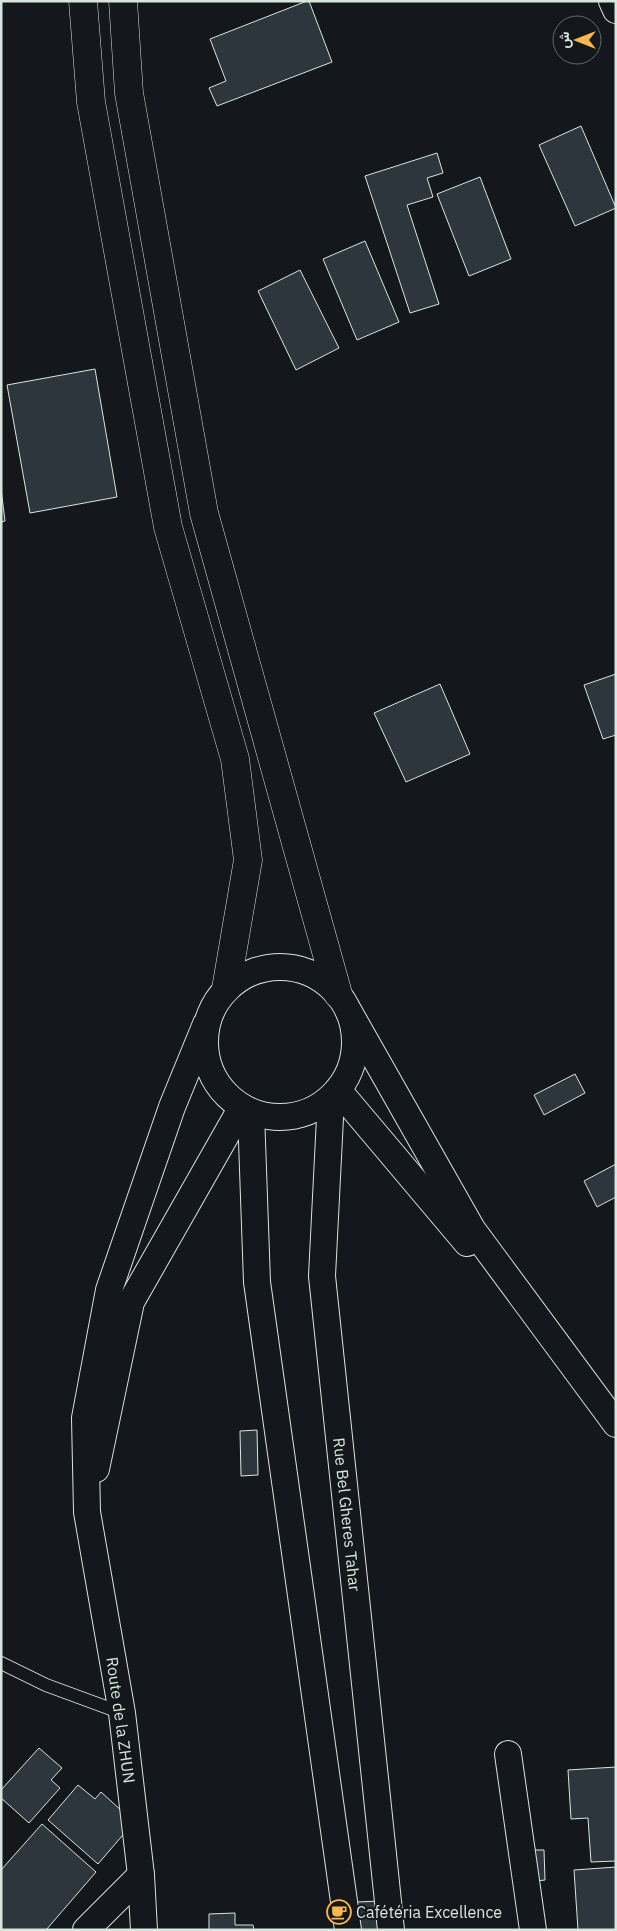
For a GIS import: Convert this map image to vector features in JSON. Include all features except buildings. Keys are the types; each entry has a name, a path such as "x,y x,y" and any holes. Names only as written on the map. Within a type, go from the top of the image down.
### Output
{"street":[{"path":"82,1 91,102 168,527 235,759 248,860 226,989"},
{"path":"123,1 129,94 204,513 343,1003 354,1034 354,1058 346,1079 334,1094 314,1110 294,1117 272,1118 247,1110 233,1102 218,1086 208,1067 204,1046 206,1024"},
{"path":"612,1 616,10"},
{"path":"87,1512 85,1418 109,1290 172,1107 214,1005 226,989 243,976 262,969 283,966 304,970 322,980 343,1003 472,1229 616,1424"},
{"path":"334,1094 584,1381"},
{"name":"Rue Bel Gheres Tahar","path":"334,1094 322,1276 391,1930"},
{"path":"87,1512 131,1302 247,1110"},
{"path":"247,1110 257,1282 348,1930"},
{"name":"Route de la ZHUN","path":"87,1512 122,1713 141,1874 144,1930"},
{"path":"508,1754 533,1930"},
{"path":"90,1928 141,1874"}],"lane":[{"path":"1,1664 46,1685 122,1713"}],"place":[{"name":"Cafétéria Excellence","path":"339,1912"}]}
